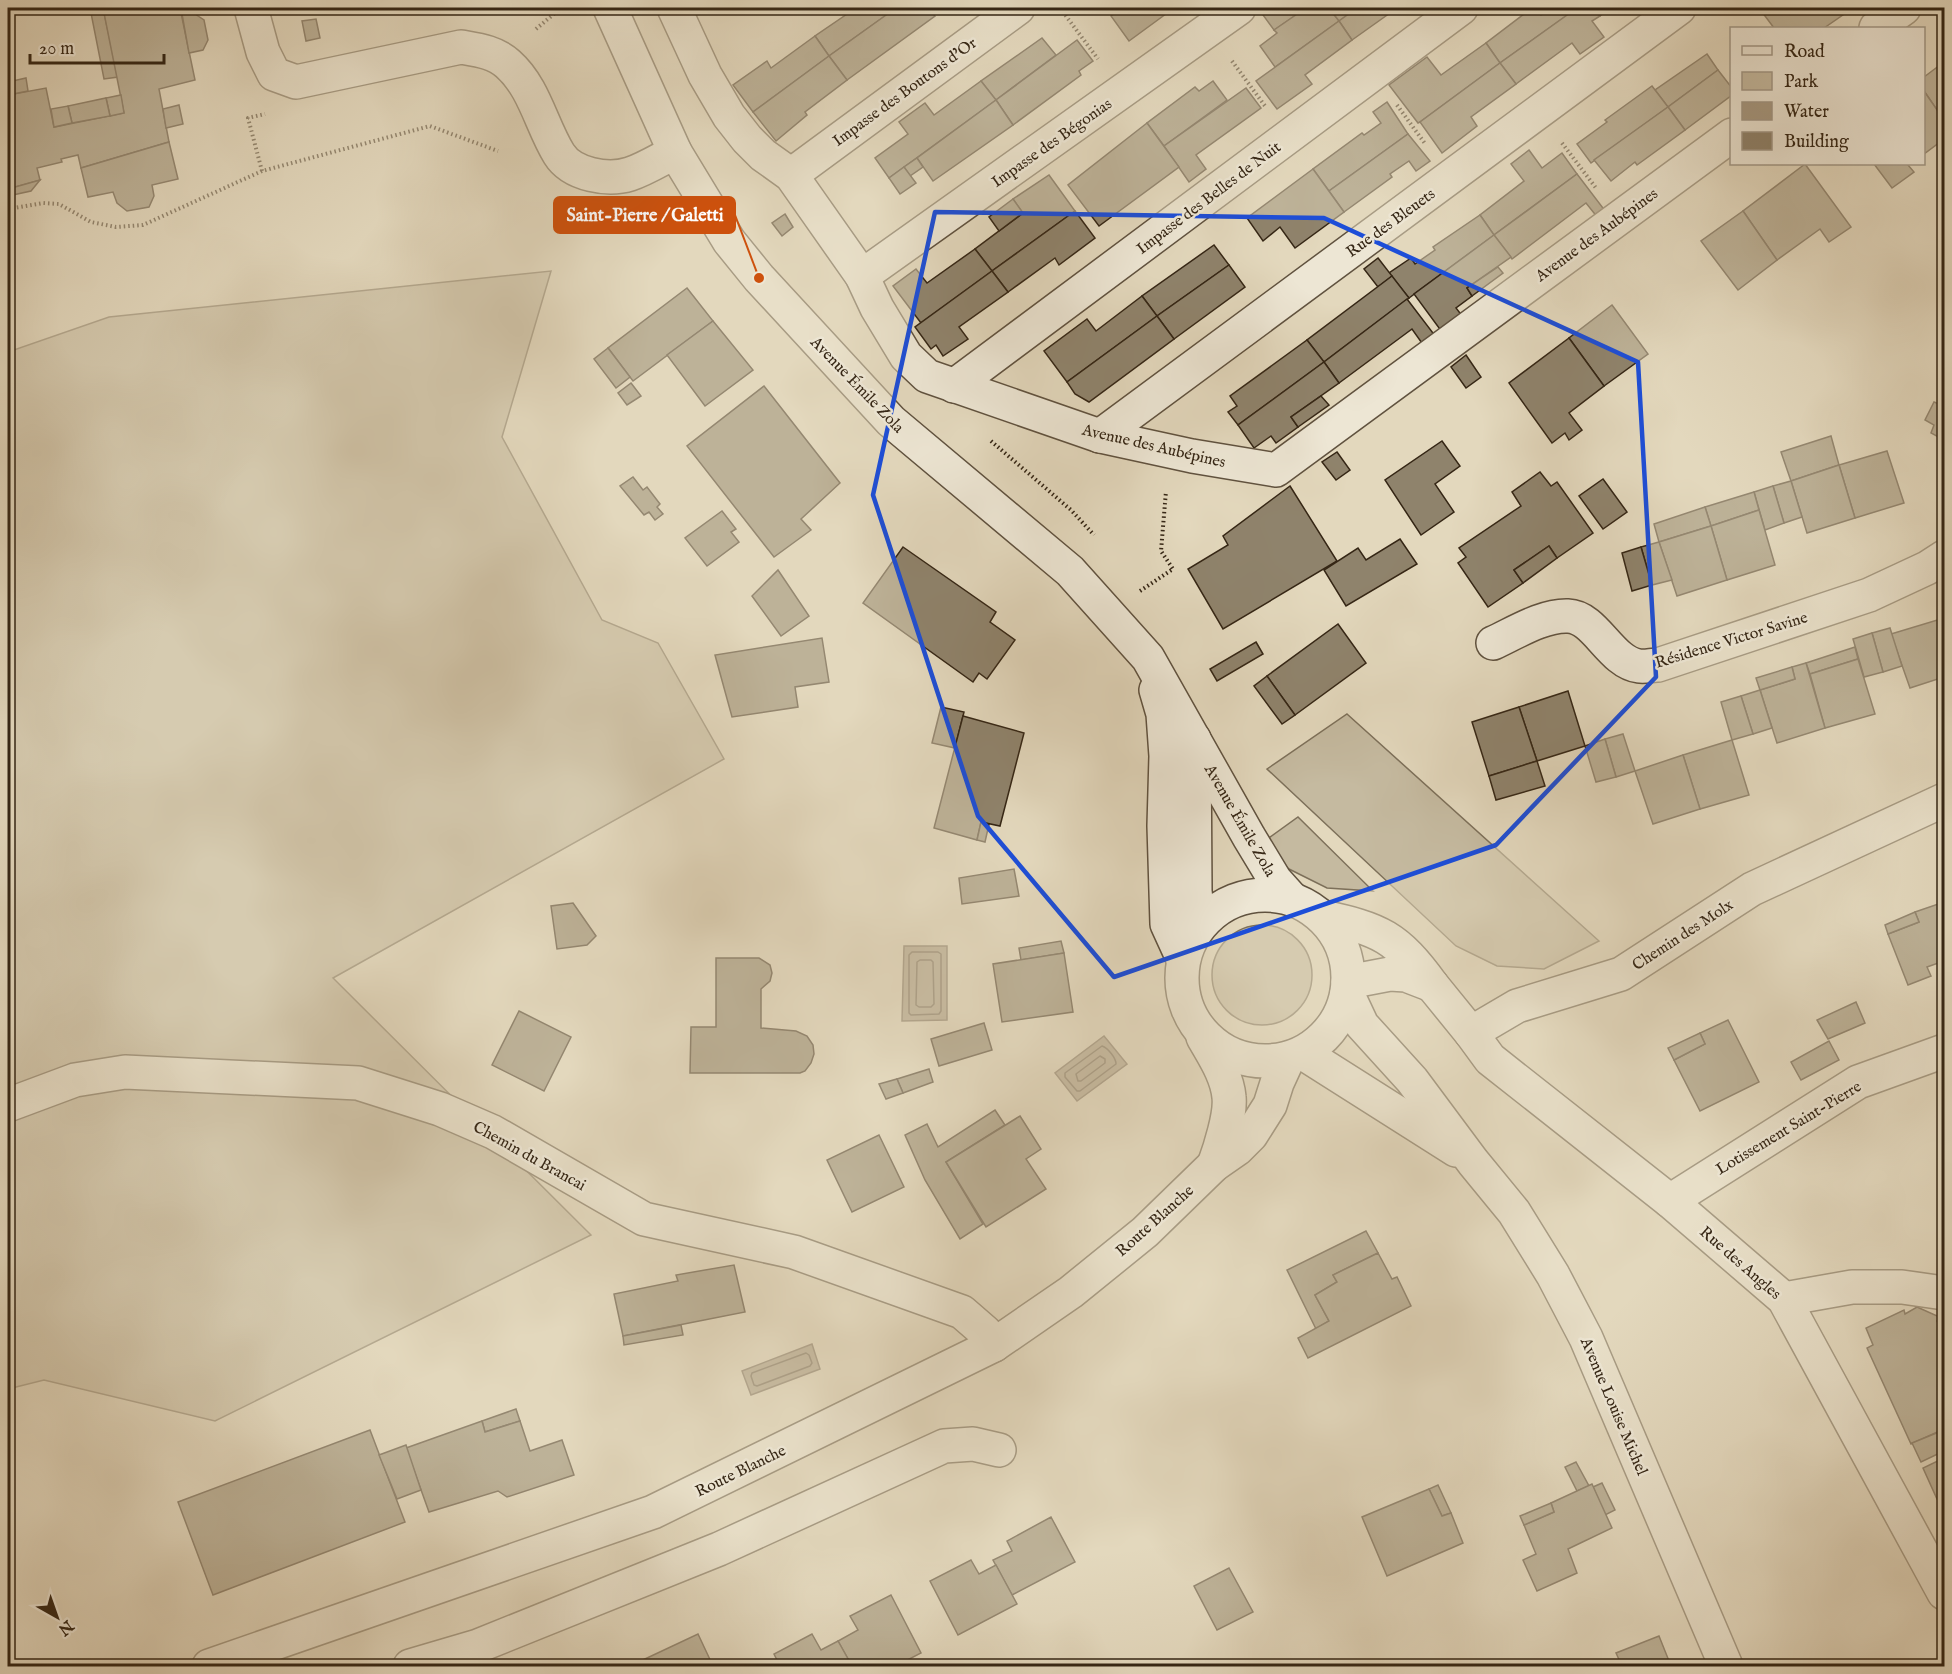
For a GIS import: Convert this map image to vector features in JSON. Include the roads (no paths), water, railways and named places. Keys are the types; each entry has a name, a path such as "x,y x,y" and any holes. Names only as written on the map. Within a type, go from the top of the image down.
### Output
{"street":[{"path":"251,8 263,52 274,74 296,82 461,47 485,51 506,62 524,80 561,157 581,172 603,177 630,174 675,152"},
{"name":"Avenue Émile Zola","path":"610,8 675,152 729,241 759,278 891,421 1070,572 1148,658 1275,879 1292,899"},
{"name":"Avenue des Aubépines","path":"674,8 705,75 729,116 747,139 791,175 862,276 877,308 906,356 927,376 1100,436 1192,456 1276,470 1730,136"},
{"name":"Impasse des Boutons d'Or","path":"791,175 1018,8"},
{"name":"Impasse des Bégonias","path":"862,276 1239,8"},
{"name":"Impasse des Belles de Nuit","path":"954,386 1461,8"},
{"name":"Rue des Bleuets","path":"1100,436 1679,8"},
{"path":"1877,27 1904,8"},
{"name":"Résidence Victor Savine","path":"1493,643 1545,620 1568,616 1581,619 1620,657 1638,666 1658,665 1869,596 1927,568 1944,557"},
{"path":"1148,658 1163,714 1166,756 1164,826 1167,924 1183,960"},
{"name":"Avenue Émile Zola","path":"1194,738 1195,891 1199,926"},
{"name":"Chemin des Molx","path":"1471,1032 1517,1006 1621,974 1752,889 1944,800"},
{"path":"1258,895 1275,895 1292,899 1308,906 1323,917 1342,946 1348,969 1348,987 1342,1011 1332,1028 1319,1042 1295,1056 1267,1062 1246,1060 1221,1049 1200,1031 1189,1015 1183,997 1181,978 1183,960 1199,926 1226,904 1258,895"},
{"path":"1323,917 1357,924 1389,938 1413,959 1471,1032"},
{"path":"1348,987 1390,974 1406,975 1432,985"},
{"name":"Avenue Louise Michel","path":"1348,987 1362,1026 1412,1080 1473,1162 1514,1212 1553,1275 1586,1338 1726,1666"},
{"name":"Route Blanche","path":"1200,1031 1221,1068 1230,1097 1222,1145 1214,1165"},
{"name":"Rue des Angles","path":"1471,1032 1490,1059 1670,1200 1784,1299 1944,1593"},
{"name":"Lotissement Saint-Pierre","path":"1670,1200 1858,1082 1944,1051"},
{"name":"Avenue Louise Michel","path":"1295,1056 1408,1118 1473,1162"},
{"name":"Route Blanche","path":"209,1666 653,1512 994,1345 1071,1292 1145,1232 1214,1165 1238,1149 1251,1135 1270,1105 1277,1083 1295,1056"},
{"name":"Chemin du Brancai","path":"8,1105 75,1080 125,1072 358,1083 440,1109 493,1132 644,1219 794,1252 962,1312 985,1332 994,1345"},
{"path":"1784,1299 1852,1287 1902,1287 1944,1293"},
{"path":"410,1666 478,1646 719,1549 944,1446 973,1444 999,1450"}],"water":[{"path":"904,946 947,946 947,1020 902,1021"},
{"path":"1104,1036 1127,1064 1077,1101 1055,1073"},
{"path":"812,1344 820,1369 751,1395 742,1371"}],"place":[{"name":"Saint-Pierre / Galetti","path":"759,278"}]}
